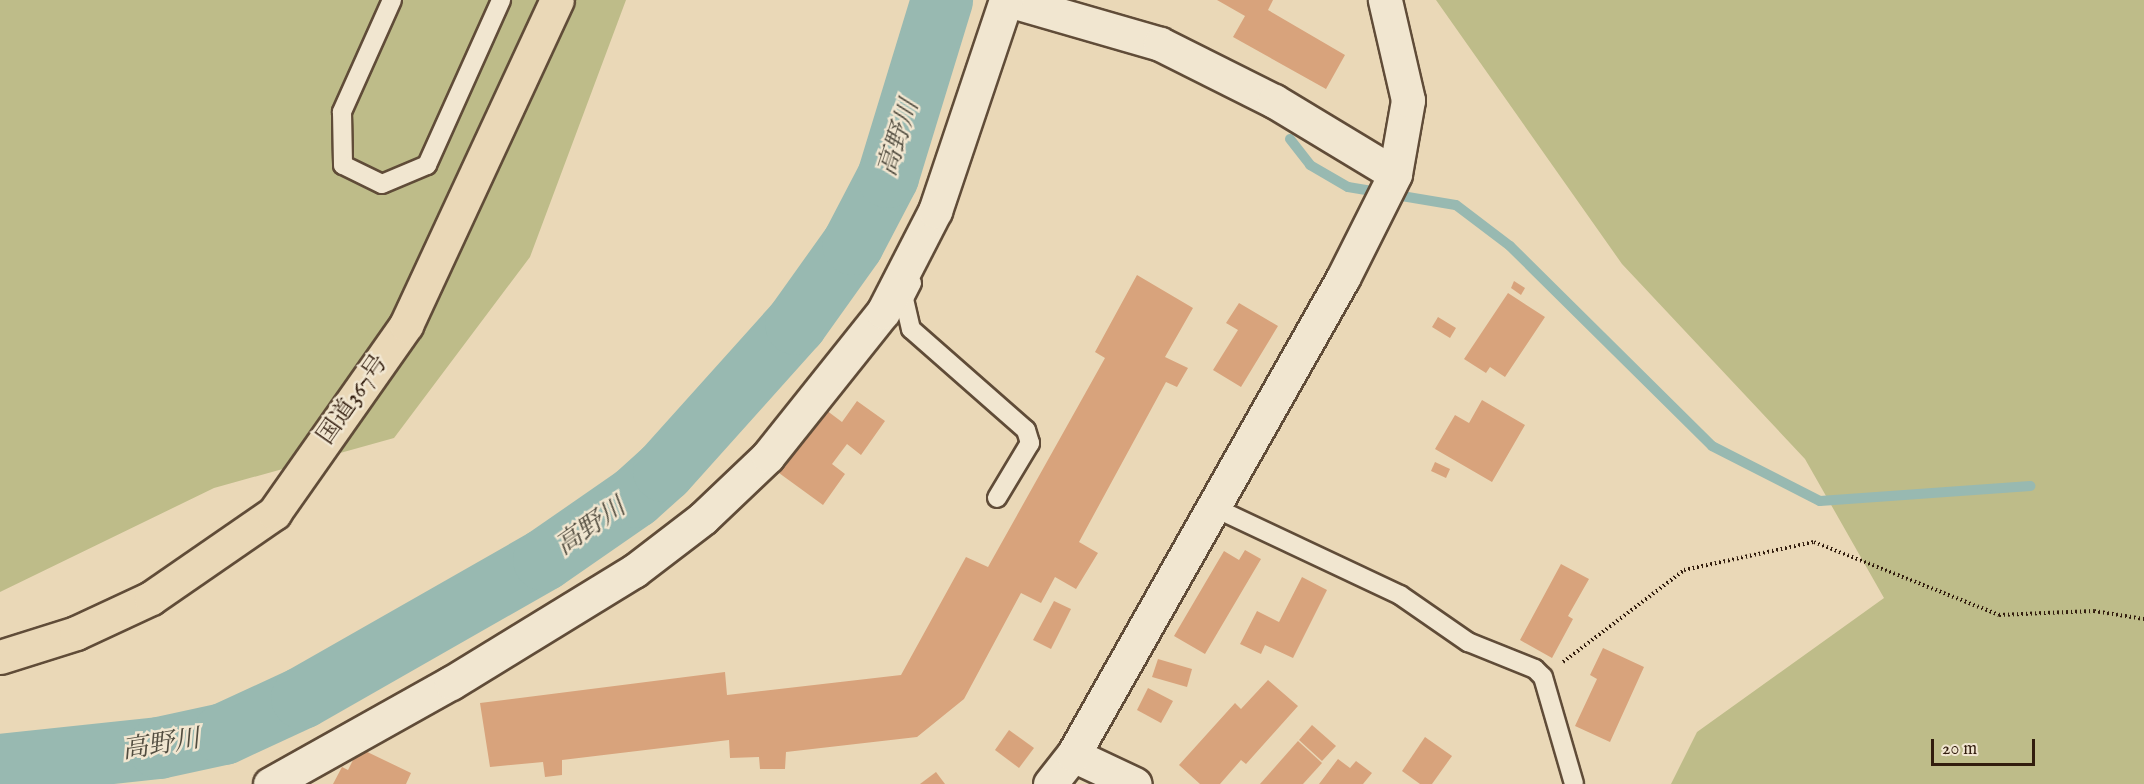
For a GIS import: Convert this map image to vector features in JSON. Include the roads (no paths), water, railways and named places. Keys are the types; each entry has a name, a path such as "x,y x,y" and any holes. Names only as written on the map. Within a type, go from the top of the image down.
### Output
{"highway":[{"name":"国道367号","path":"0,657 76,633 151,598 274,513 406,325 557,0"}],"street":[{"path":"270,784 451,683 634,571 703,518 768,456 883,312 935,211 1007,0 1160,44 1274,101 1395,174"},
{"path":"1050,784 1073,755 1211,506 1343,278 1395,174 1408,100 1385,0"},
{"path":"1073,755 1135,784"}],"lane":[{"path":"392,0 342,112 343,165 382,183 428,165 501,0"},
{"path":"935,211 935,235 904,299 906,315 911,329 1026,430 1030,443 997,498"},
{"path":"1211,506 1400,595 1468,642 1535,669 1543,677 1574,784"}],"waterway":[{"name":"高野川","path":"0,765 159,748 224,734 302,698 544,560 635,497 664,471 796,324 853,244 888,177 942,0"},
{"path":"1290,139 1310,165 1348,187 1456,205 1510,246 1712,446 1820,501 2030,486"}]}
